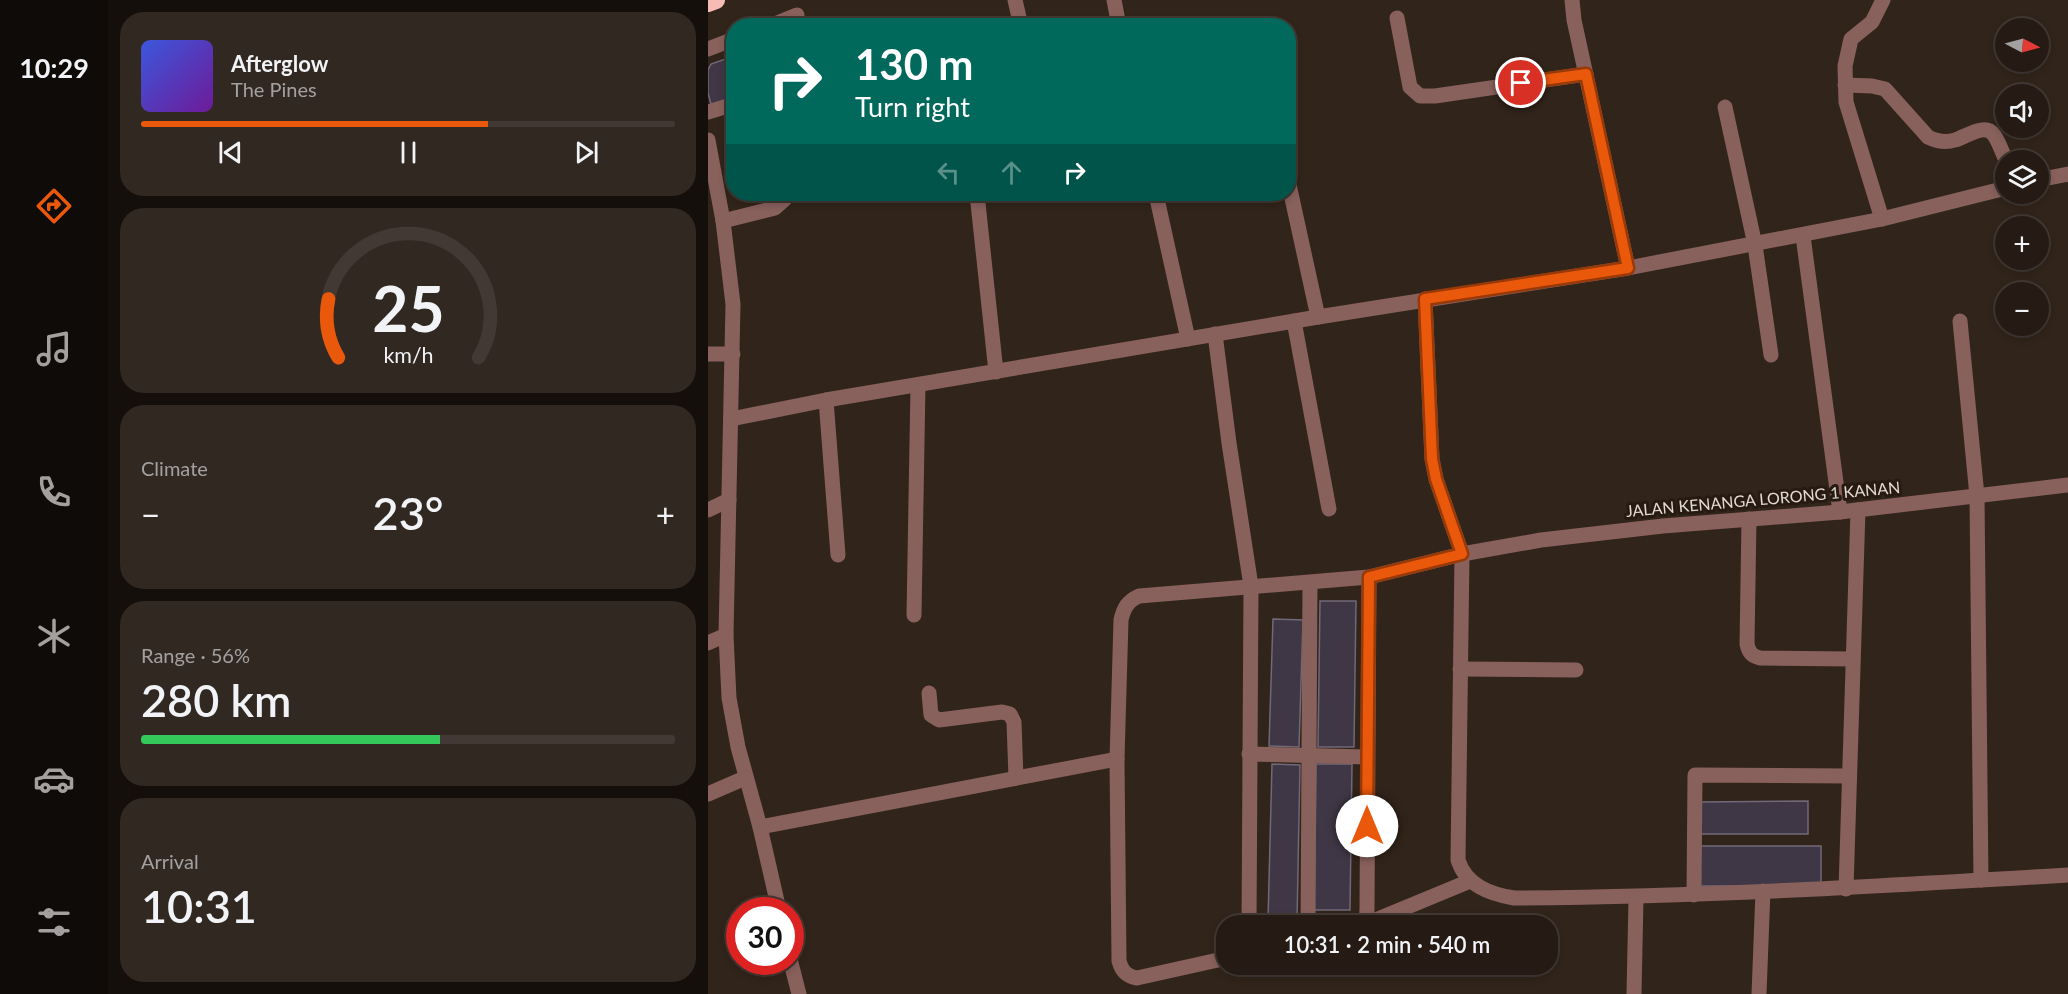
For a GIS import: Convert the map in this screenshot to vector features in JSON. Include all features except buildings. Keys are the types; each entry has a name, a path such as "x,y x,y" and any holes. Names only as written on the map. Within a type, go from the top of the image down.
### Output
{"highway":[{"path":"708,3 716,0"}],"street":[{"path":"1015,0 1019,18"},
{"path":"1114,0 1117,18"},
{"path":"1572,0 1574,20 1628,268"},
{"path":"1882,219 1846,102 1845,66 1851,39 1872,22 1883,0"},
{"path":"790,18 797,15"},
{"path":"1397,18 1410,87 1420,96 1435,96 1586,74"},
{"path":"708,49 726,42"},
{"path":"1845,85 1885,89 1928,136 1936,141 1953,141 1981,130 1989,130 2001,150"},
{"path":"708,112 726,106"},
{"path":"1725,107 1755,245 1771,355"},
{"path":"708,140 732,284 733,354 726,635 729,698 745,778 760,827 776,897"},
{"path":"2049,178 2068,174"},
{"path":"731,419 826,400 1215,334 1628,268 1803,236 1995,191"},
{"path":"723,221 775,208 783,201"},
{"path":"979,201 996,372"},
{"path":"1158,201 1188,339"},
{"path":"1293,201 1318,317"},
{"path":"1803,236 1840,512"},
{"path":"1425,299 1432,459 1436,479 1462,554 1458,860 1461,870 1470,881 1483,890 1514,898 1636,898 1846,889 2068,875"},
{"path":"1294,321 1329,509"},
{"path":"1960,321 1977,496 1981,880"},
{"path":"1215,334 1251,586 1249,915"},
{"path":"708,354 733,354"},
{"path":"914,615 918,385"},
{"path":"826,400 838,555"},
{"name":"JALAN KENANGA LORONG 1 KANAN","path":"1216,960 1137,978 1128,976 1119,961 1117,759 1120,620 1127,604 1139,596 1369,577 1462,554 1541,540 1663,526 1840,512 2068,485"},
{"path":"708,510 729,500"},
{"path":"1846,889 1858,510"},
{"path":"1749,519 1747,644 1749,651 1760,658 1852,659"},
{"path":"1364,915 1369,577"},
{"path":"1308,915 1310,583"},
{"path":"708,644 726,635"},
{"path":"1460,669 1576,670"},
{"path":"929,693 932,715 939,720 1002,712 1010,714 1014,722 1016,778"},
{"path":"1249,754 1367,757"},
{"path":"760,827 1117,759"},
{"path":"1694,895 1695,775 1849,776"},
{"path":"708,794 745,778"},
{"path":"1388,915 1470,881"},
{"path":"1759,994 1763,891"},
{"path":"1634,994 1636,898"},
{"path":"794,975 799,994"}],"route":[{"path":"1367,826 1369,577 1462,554 1436,479 1432,459 1425,299 1628,268 1586,74 1521,83"}]}
